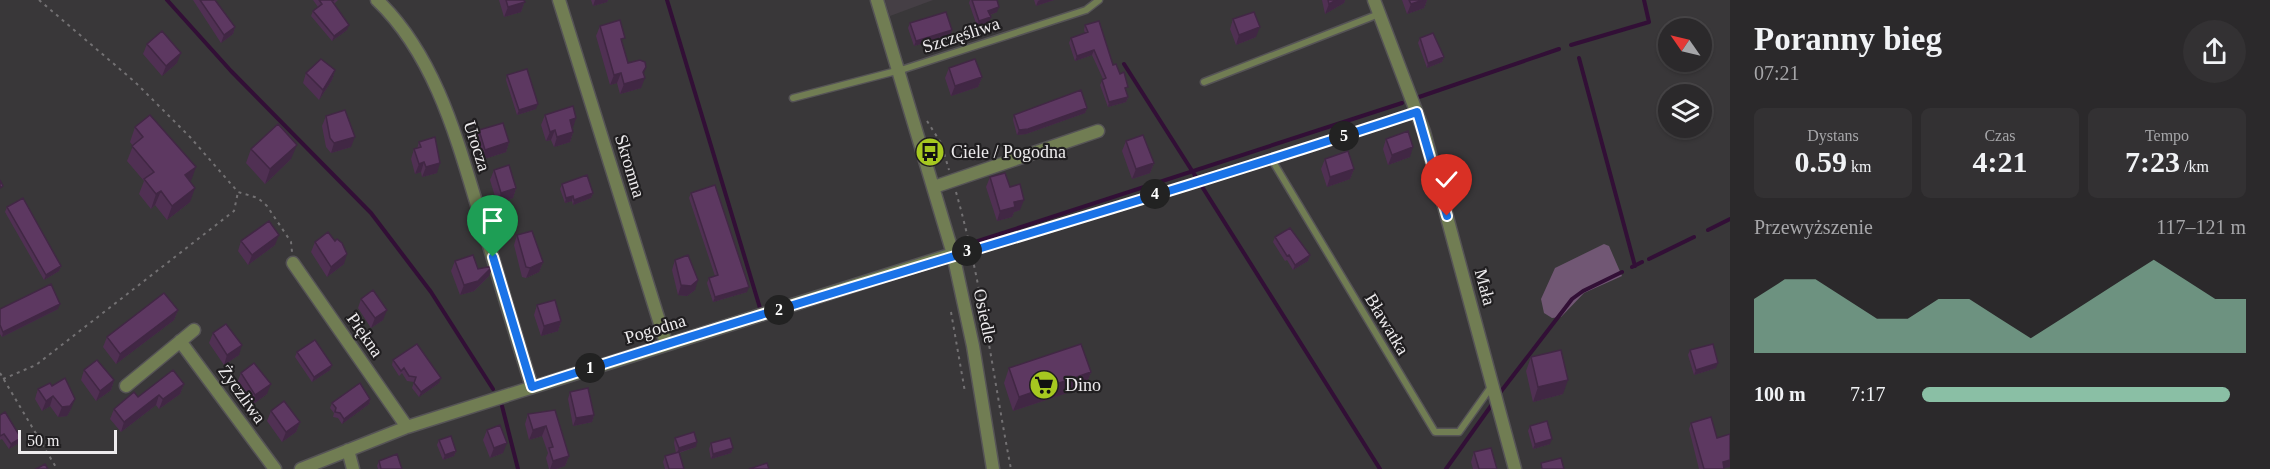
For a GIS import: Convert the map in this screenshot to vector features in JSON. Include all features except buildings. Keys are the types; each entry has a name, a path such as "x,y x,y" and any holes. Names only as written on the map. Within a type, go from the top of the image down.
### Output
{"street":[{"name":"Urocza","path":"377,0 394,17 419,57 454,127 532,387"},
{"name":"Skromna","path":"559,0 666,343"},
{"name":"Osiedle","path":"877,0 953,254 973,346 993,469"},
{"name":"Mała","path":"1374,0 1417,112 1515,469"},
{"path":"934,187 1098,131"},
{"name":"Pogodna","path":"301,469 407,427 666,343 953,254"},
{"name":"Piękna","path":"293,263 407,427"},
{"path":"126,386 194,330"},
{"name":"Życzliwa","path":"180,341 275,469"},
{"path":"348,450 353,469"}],"lane":[{"name":"Szczęśliwa","path":"794,98 899,70 1086,10 1098,0"},
{"path":"1204,82 1379,14"},
{"path":"1195,181 1272,160 1417,112"},
{"name":"Bławatka","path":"1272,160 1435,432 1459,432 1493,384"}],"path":[{"path":"39,0 135,82 190,137 238,192 258,198 267,206 291,242 293,263"},
{"path":"953,254 1195,181"},
{"path":"3,379 36,365 234,211 238,192"},
{"path":"950,304 965,392"},
{"path":"0,373 57,469"}],"shaded area":[{"path":"885,0 933,0 890,16"},
{"path":"1604,244 1609,246 1622,276 1584,293 1561,317 1552,318 1544,313 1541,299 1555,268"}],"waterway":[{"path":"167,0 231,71 371,213 431,292 493,389"},
{"path":"667,0 760,308"},
{"path":"1571,45 1649,22 1644,0"},
{"path":"1419,97 1559,49"},
{"path":"1579,58 1635,266"},
{"path":"1124,64 1196,177"},
{"path":"975,242 1402,103"},
{"path":"1201,185 1380,469"},
{"path":"1708,230 1730,219"},
{"path":"1649,259 1694,237"},
{"path":"960,247 964,245"},
{"path":"1632,267 1642,262"},
{"path":"1499,394 1572,299 1583,291 1622,272"},
{"path":"1446,469 1493,403"},
{"path":"502,406 518,469"}],"place":[{"name":"Ciele / Pogodna","path":"930,152"},
{"name":"Dino","path":"1044,385"}],"route":[{"path":"493,257 532,387 953,254 1272,160 1417,112 1447,216"}]}
